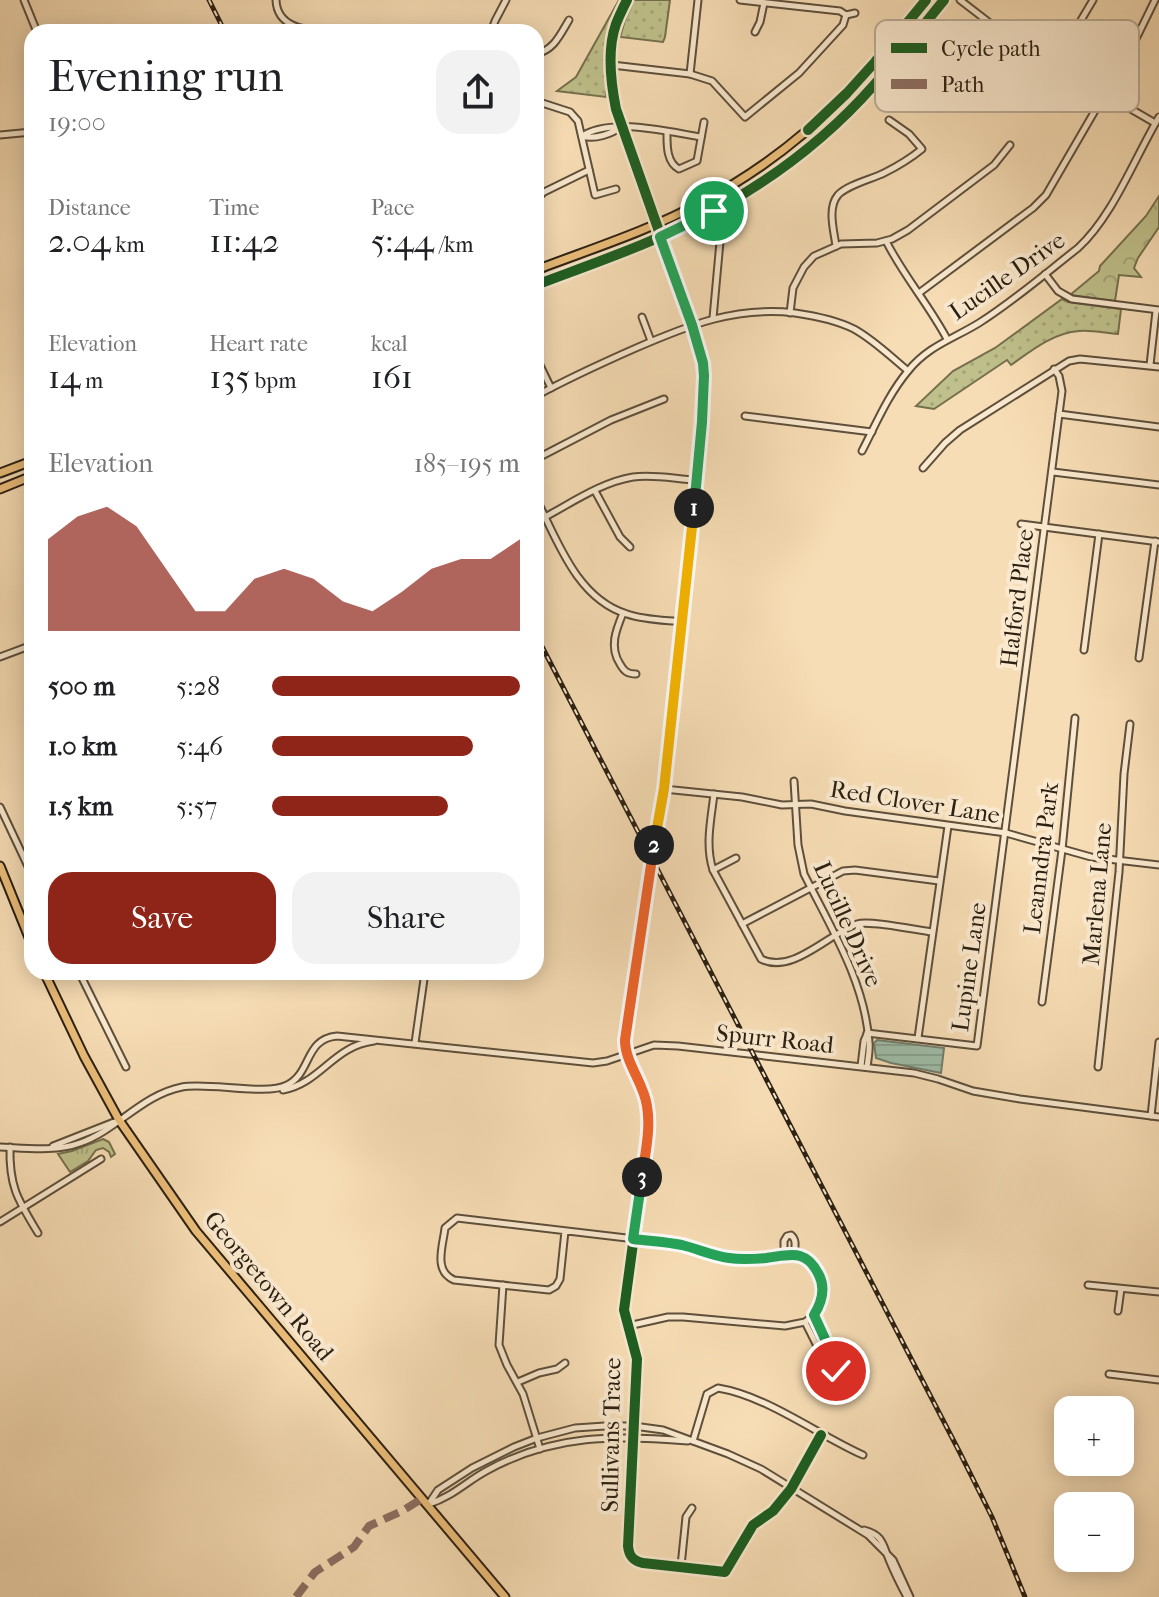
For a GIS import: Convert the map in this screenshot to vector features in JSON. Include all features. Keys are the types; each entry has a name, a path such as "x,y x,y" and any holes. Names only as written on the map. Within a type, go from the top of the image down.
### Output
{"main road":[{"path":"909,20 926,0"},
{"path":"927,20 944,0"},
{"path":"544,267 656,225 739,181 806,132 847,93 875,60"},
{"path":"544,282 660,237 741,195 811,145 875,84"},
{"path":"0,473 24,464"},
{"path":"0,489 24,479"},
{"path":"0,866 24,920"},
{"name":"Georgetown Road","path":"48,980 119,1120 196,1231 505,1597"}],"street":[{"path":"24,0 34,24"},
{"path":"276,0 276,8 289,24"},
{"path":"494,24 506,0"},
{"path":"627,0 615,26 611,85 622,126 692,325 704,376 683,622 664,789 651,857 625,1040 627,1053"},
{"path":"690,74 698,0"},
{"path":"740,0 840,11 846,15 855,13"},
{"path":"960,0 986,20"},
{"path":"1081,20 1093,0"},
{"path":"1139,35 1155,0"},
{"path":"755,32 764,3"},
{"path":"612,65 690,74 712,81 745,117 799,73 843,25 846,15"},
{"path":"544,51 553,47 569,20"},
{"path":"544,104 570,112 578,121 595,195 616,189"},
{"path":"919,293 1040,202 1095,112"},
{"path":"836,246 832,219 838,195 885,173 922,149 909,134 889,120"},
{"name":"Lucille Drive","path":"862,451 888,400 908,371 932,348 981,322 1090,237 1157,120"},
{"path":"667,132 669,155 674,167 679,169 697,161 704,122"},
{"path":"582,136 588,132 622,126 701,137"},
{"path":"0,135 24,133"},
{"path":"790,313 793,288 814,256 841,244 886,241 908,230 999,161 1010,145"},
{"path":"544,192 589,170"},
{"path":"713,318 721,231"},
{"path":"886,241 947,339"},
{"path":"1045,274 1058,291 1072,299 1158,310 1150,365"},
{"path":"544,392 589,368 692,325 755,311 814,316 855,330 908,371"},
{"path":"642,317 651,341"},
{"path":"923,468 960,430 1069,361 1080,359 1159,367"},
{"name":"Halford Place","path":"1006,833 1062,391 1054,369"},
{"path":"544,374 551,388"},
{"path":"544,455 611,420 664,399"},
{"path":"1059,414 1159,427"},
{"path":"745,416 872,432"},
{"path":"1052,472 1159,485"},
{"path":"683,622 636,617 601,600 573,571 545,517 614,482 634,477 696,480"},
{"path":"595,491 620,537 630,547"},
{"path":"1021,524 1157,542 1139,658"},
{"path":"1084,650 1099,534"},
{"path":"623,613 616,630 614,651 625,672 636,674"},
{"path":"0,657 24,648"},
{"name":"Leanndra Park","path":"1042,1002 1075,718"},
{"name":"Marlena Lane","path":"1098,1067 1119,872 1130,724"},
{"name":"Lucille Drive","path":"794,781 804,874 860,990 867,1022 864,1066"},
{"name":"Red Clover Lane","path":"664,789 742,797 782,805 811,804 1006,833 1062,850 1159,865"},
{"path":"714,794 708,847 713,870 761,959 769,963 788,962 858,924 932,932"},
{"path":"0,807 24,858"},
{"path":"918,1038 948,826"},
{"name":"Lupine Lane","path":"867,1033 977,1046 1006,833"},
{"path":"713,870 736,858"},
{"path":"742,924 843,871 939,881"},
{"path":"83,980 126,1067"},
{"path":"415,1043 424,980"},
{"name":"Spurr Road","path":"0,1147 52,1147 119,1120 161,1094 182,1087 284,1087 302,1071 312,1049 331,1036 593,1063 654,1045 666,1045 864,1066 930,1076 973,1091 1159,1117"},
{"name":"Spurr Road","path":"259,1088 278,1091 293,1088 306,1082 331,1059 351,1047 387,1040"},
{"path":"1151,1116 1159,1042"},
{"name":"Sullivans Trace","path":"627,1053 644,1095 648,1120 624,1310 637,1359 629,1552 637,1562 725,1572 753,1525 773,1511 791,1489 821,1435"},
{"path":"10,1147 10,1171 15,1194 38,1233"},
{"path":"0,1222 101,1159"},
{"path":"565,1231 560,1279 549,1290 454,1280 443,1273 441,1267 445,1228 457,1218 633,1239 684,1246 729,1258 755,1259 794,1254 809,1261 818,1272 823,1286 822,1303 805,1322 785,1326 668,1317 628,1326"},
{"path":"784,1254 784,1241 791,1235 795,1243 794,1254"},
{"path":"503,1285 499,1345 518,1382 540,1449"},
{"path":"1088,1285 1159,1292"},
{"path":"1118,1311 1121,1289"},
{"path":"805,1322 829,1370 836,1371 837,1365 814,1315"},
{"path":"518,1382 557,1369 565,1363"},
{"path":"1109,1374 1159,1380"},
{"path":"693,1441 707,1394 718,1388 777,1410 863,1455"},
{"path":"428,1505 438,1490 480,1463 537,1438 575,1428 605,1426 663,1430 761,1469 859,1528 887,1553 909,1597"},
{"path":"428,1505 444,1500 485,1472 540,1449 577,1440 634,1437 693,1441"},
{"path":"480,1463 485,1472"},
{"path":"681,1566 686,1517 692,1508"}],"green space":[{"path":"619,0 623,0 612,31 606,97 557,91 576,77"},
{"path":"634,0 670,0 663,42 620,37"},
{"path":"1159,196 1159,227 1134,268 1141,277 1119,275 1115,301 1070,295 1099,271"},
{"path":"1062,299 1121,309 1118,334 1084,331 1060,335 1011,365 1007,360 934,409 916,406 953,371 995,348"},
{"path":"103,1139 109,1142 115,1154 111,1157 103,1148 96,1150 88,1161 70,1172 58,1154 72,1151"}],"shaded area":[{"path":"877,1040 944,1048 941,1073 876,1058 874,1043"}],"railway":[{"path":"209,0 221,24"},
{"path":"544,650 959,1451 992,1517 1025,1597"}],"marked path":[{"path":"296,1597 315,1572 354,1547 369,1526 423,1498"}],"cycle path":[{"path":"627,0 613,34 611,78 616,109 692,325 704,376 692,532 664,789 651,857 625,1040 647,1111 647,1140 624,1310 637,1359 628,1546 631,1555 643,1563 725,1572 753,1525 773,1511 791,1489 821,1435"},
{"path":"910,20 926,0"},
{"path":"928,20 944,0"},
{"path":"808,130 875,62"},
{"path":"544,282 672,232 738,197 780,170 820,138 875,83"}],"route":[{"path":"714,211 660,237 692,325 704,376 692,532 664,789 651,857 625,1040 627,1053 640,1081 648,1120 633,1239 684,1246 729,1258 794,1254 809,1261 818,1272 823,1286 822,1303 814,1315 837,1365 836,1371"}]}
